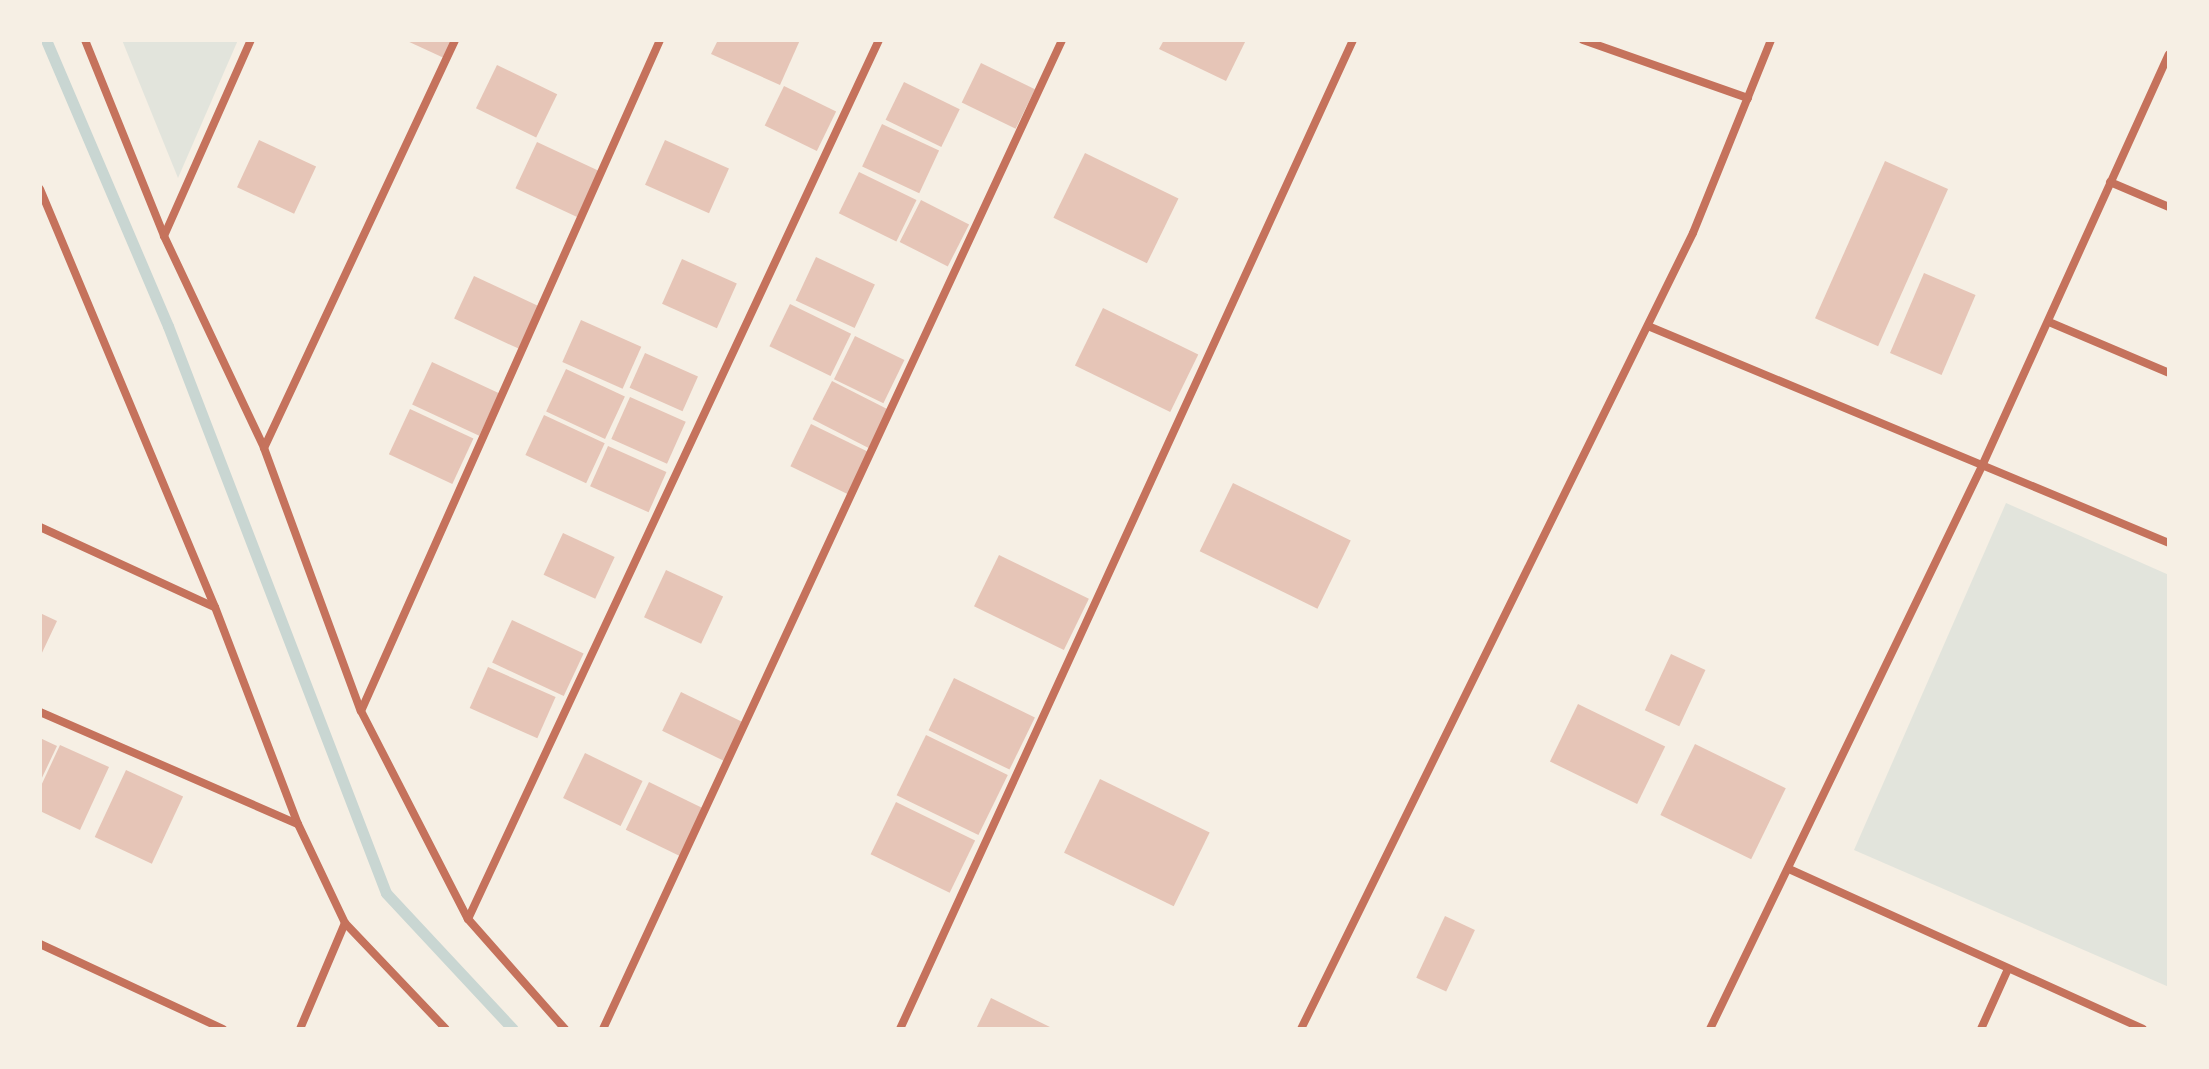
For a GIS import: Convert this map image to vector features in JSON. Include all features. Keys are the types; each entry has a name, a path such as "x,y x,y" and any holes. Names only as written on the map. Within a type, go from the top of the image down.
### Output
{"street":[{"path":"85,40 164,236 264,448 361,711 468,919 565,1029"},
{"path":"164,236 251,40"},
{"path":"264,448 455,40"},
{"path":"361,711 660,40"},
{"path":"468,919 879,40"},
{"path":"603,1029 1062,40"},
{"path":"900,1029 1353,40"},
{"path":"1583,40 1748,98"},
{"path":"1301,1029 1648,326 1771,40"},
{"path":"1710,1029 1982,466 2169,54"},
{"path":"2110,182 2169,207"},
{"path":"40,189 215,607 298,824 345,923 446,1029"},
{"path":"2049,322 2169,373"},
{"path":"1648,326 2169,543"},
{"path":"40,527 215,607"},
{"path":"40,712 298,824"},
{"path":"1789,869 2143,1029"},
{"path":"300,1029 345,923"},
{"path":"40,944 223,1029"},
{"path":"1981,1029 2008,969"}],"shaded area":[{"path":"122,40 238,40 178,178"},
{"path":"2006,503 2169,575 2169,987 1854,850"}],"building":[{"path":"405,40 453,40 444,58"},
{"path":"718,40 800,40 780,85 711,54"},
{"path":"1164,40 1246,40 1226,81 1159,49"},
{"path":"981,63 1035,89 1016,129 962,103"},
{"path":"497,65 557,94 536,138 476,108"},
{"path":"904,82 960,109 941,147 886,120"},
{"path":"784,86 836,111 817,151 765,126"},
{"path":"882,124 939,151 919,193 862,167"},
{"path":"259,140 316,167 294,214 237,187"},
{"path":"665,140 729,168 709,213 645,185"},
{"path":"537,142 599,171 577,217 515,188"},
{"path":"1085,153 1178,199 1147,263 1053,218"},
{"path":"1885,161 1948,189 1878,346 1815,318"},
{"path":"859,172 917,200 896,241 839,213"},
{"path":"921,200 969,225 948,266 900,242"},
{"path":"816,257 875,284 855,328 796,301"},
{"path":"682,259 737,283 717,328 662,304"},
{"path":"1924,273 1976,295 1942,375 1890,353"},
{"path":"474,276 538,306 518,349 454,319"},
{"path":"790,304 851,334 831,376 769,346"},
{"path":"1103,308 1198,354 1170,412 1075,366"},
{"path":"581,320 641,347 623,389 562,362"},
{"path":"855,336 904,360 883,403 834,379"},
{"path":"645,353 698,377 683,411 630,388"},
{"path":"432,362 499,393 479,436 412,405"},
{"path":"566,369 625,396 605,439 546,412"},
{"path":"832,381 888,410 869,448 812,419"},
{"path":"630,397 686,422 667,464 611,439"},
{"path":"410,409 473,439 452,484 389,454"},
{"path":"544,415 605,443 586,483 525,455"},
{"path":"811,424 869,452 848,494 790,466"},
{"path":"608,446 666,472 649,512 590,486"},
{"path":"1233,483 1351,540 1317,609 1200,551"},
{"path":"563,533 615,557 595,599 544,575"},
{"path":"999,555 1089,599 1064,650 974,606"},
{"path":"666,570 723,597 701,644 644,617"},
{"path":"40,613 57,621 40,657"},
{"path":"512,620 584,653 564,696 492,663"},
{"path":"1671,654 1705,670 1679,726 1645,710"},
{"path":"488,667 556,697 537,738 470,708"},
{"path":"954,678 1035,717 1009,770 929,730"},
{"path":"681,692 743,722 724,761 662,731"},
{"path":"1578,704 1665,747 1637,804 1550,762"},
{"path":"926,735 1008,775 978,835 897,795"},
{"path":"40,738 57,746 40,782"},
{"path":"1695,744 1786,788 1751,859 1660,815"},
{"path":"60,745 109,767 80,830 40,811 40,788"},
{"path":"585,753 643,781 621,826 563,798"},
{"path":"126,770 183,797 152,864 95,837"},
{"path":"1100,779 1210,832 1174,906 1064,853"},
{"path":"649,782 703,808 680,856 626,830"},
{"path":"896,802 975,841 950,893 871,854"},
{"path":"1445,916 1475,930 1446,992 1416,978"},
{"path":"991,998 1054,1029 976,1029"}],"waterway":[{"path":"46,40 168,326 386,893 513,1029"}]}
